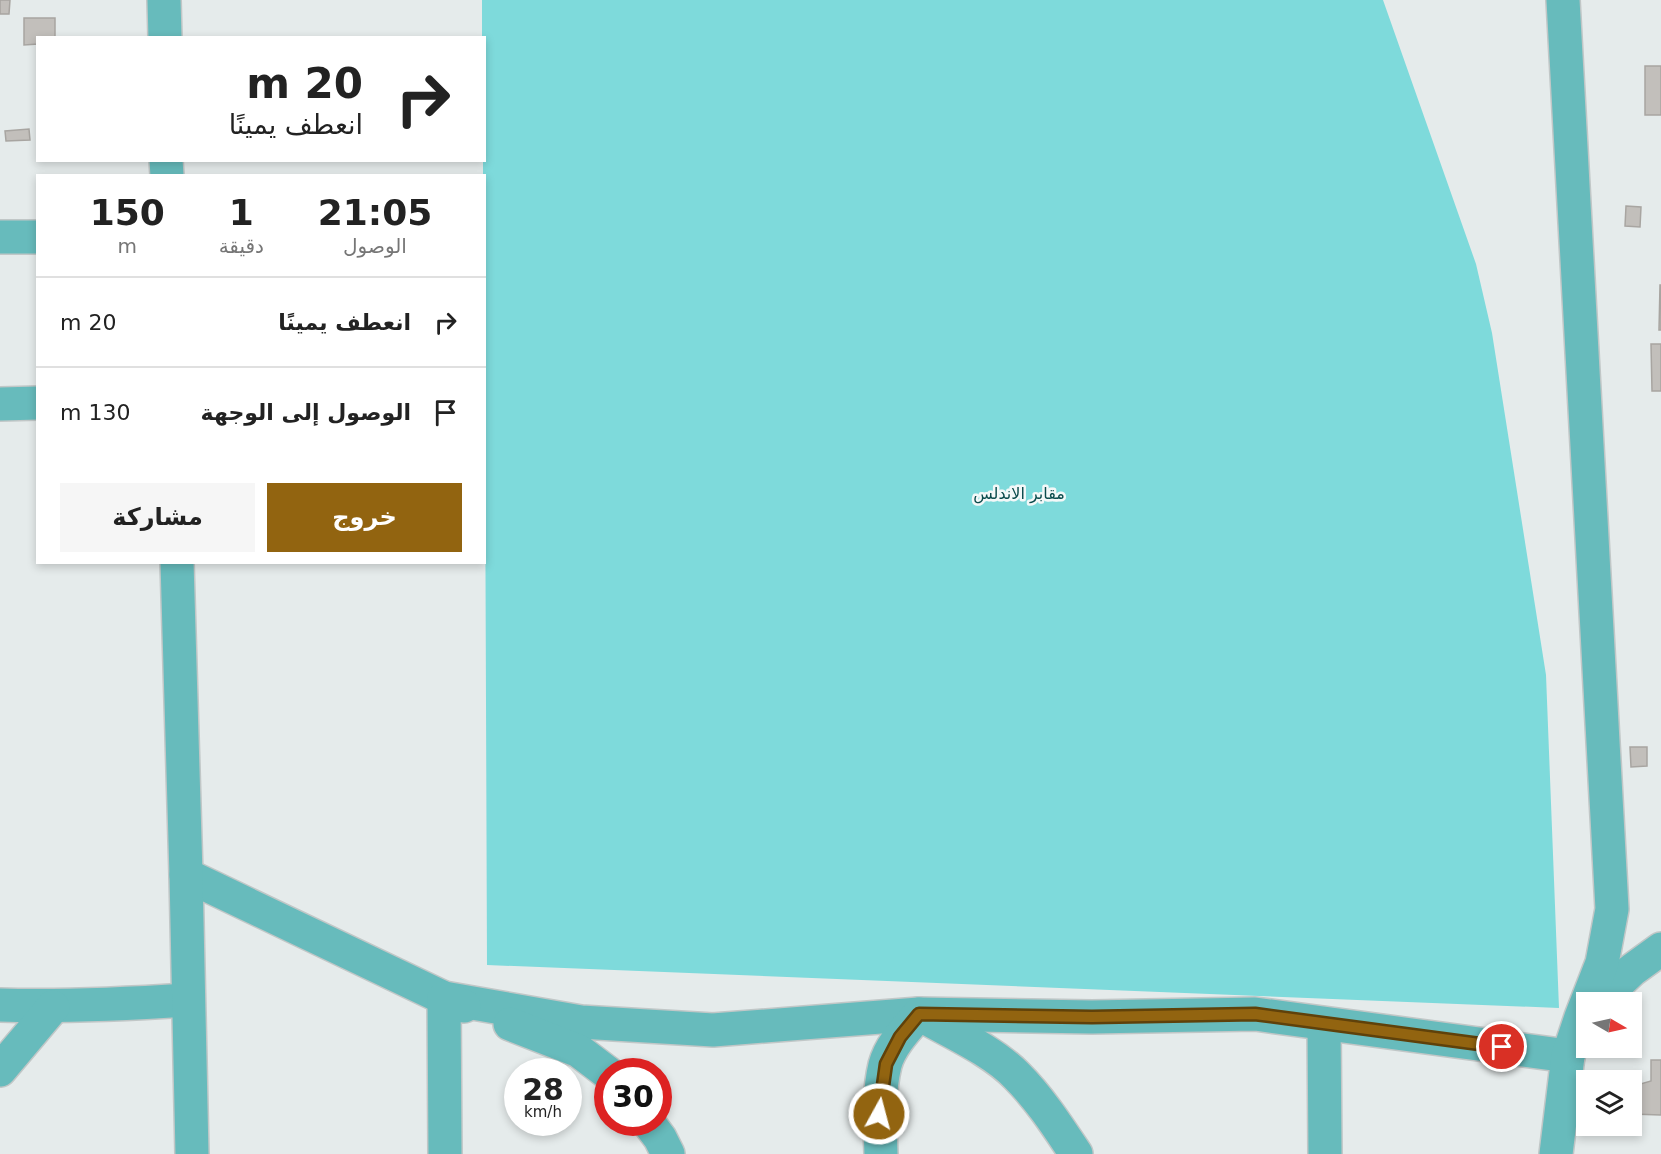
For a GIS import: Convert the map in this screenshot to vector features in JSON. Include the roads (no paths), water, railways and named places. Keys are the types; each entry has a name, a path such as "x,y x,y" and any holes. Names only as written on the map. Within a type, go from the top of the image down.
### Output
{"street":[{"path":"164,0 165,36"},
{"path":"1563,0 1612,909 1602,963 1593,992"},
{"path":"0,237 36,237"},
{"path":"0,404 36,403"},
{"path":"177,564 192,1154"},
{"path":"186,875 444,998 579,1051 594,1062"},
{"path":"1608,992 1632,970 1661,949"},
{"path":"444,998 581,1022 713,1030 919,1014 1092,1017 1255,1014 1568,1056"},
{"path":"444,998 445,1154"},
{"path":"0,1005 109,1006 188,1000"},
{"path":"0,1070 53,1007"},
{"path":"880,1154 879,1114 886,1064 900,1037 919,1014"},
{"path":"919,1014 982,1050 1016,1075 1048,1113 1076,1154"},
{"path":"1324,1024 1325,1154"},
{"path":"1556,1154 1568,1056 1576,1038"},
{"path":"658,1136 668,1154"}],"park label":[{"name":"مقابر الاندلس","path":"1019,493"}]}
